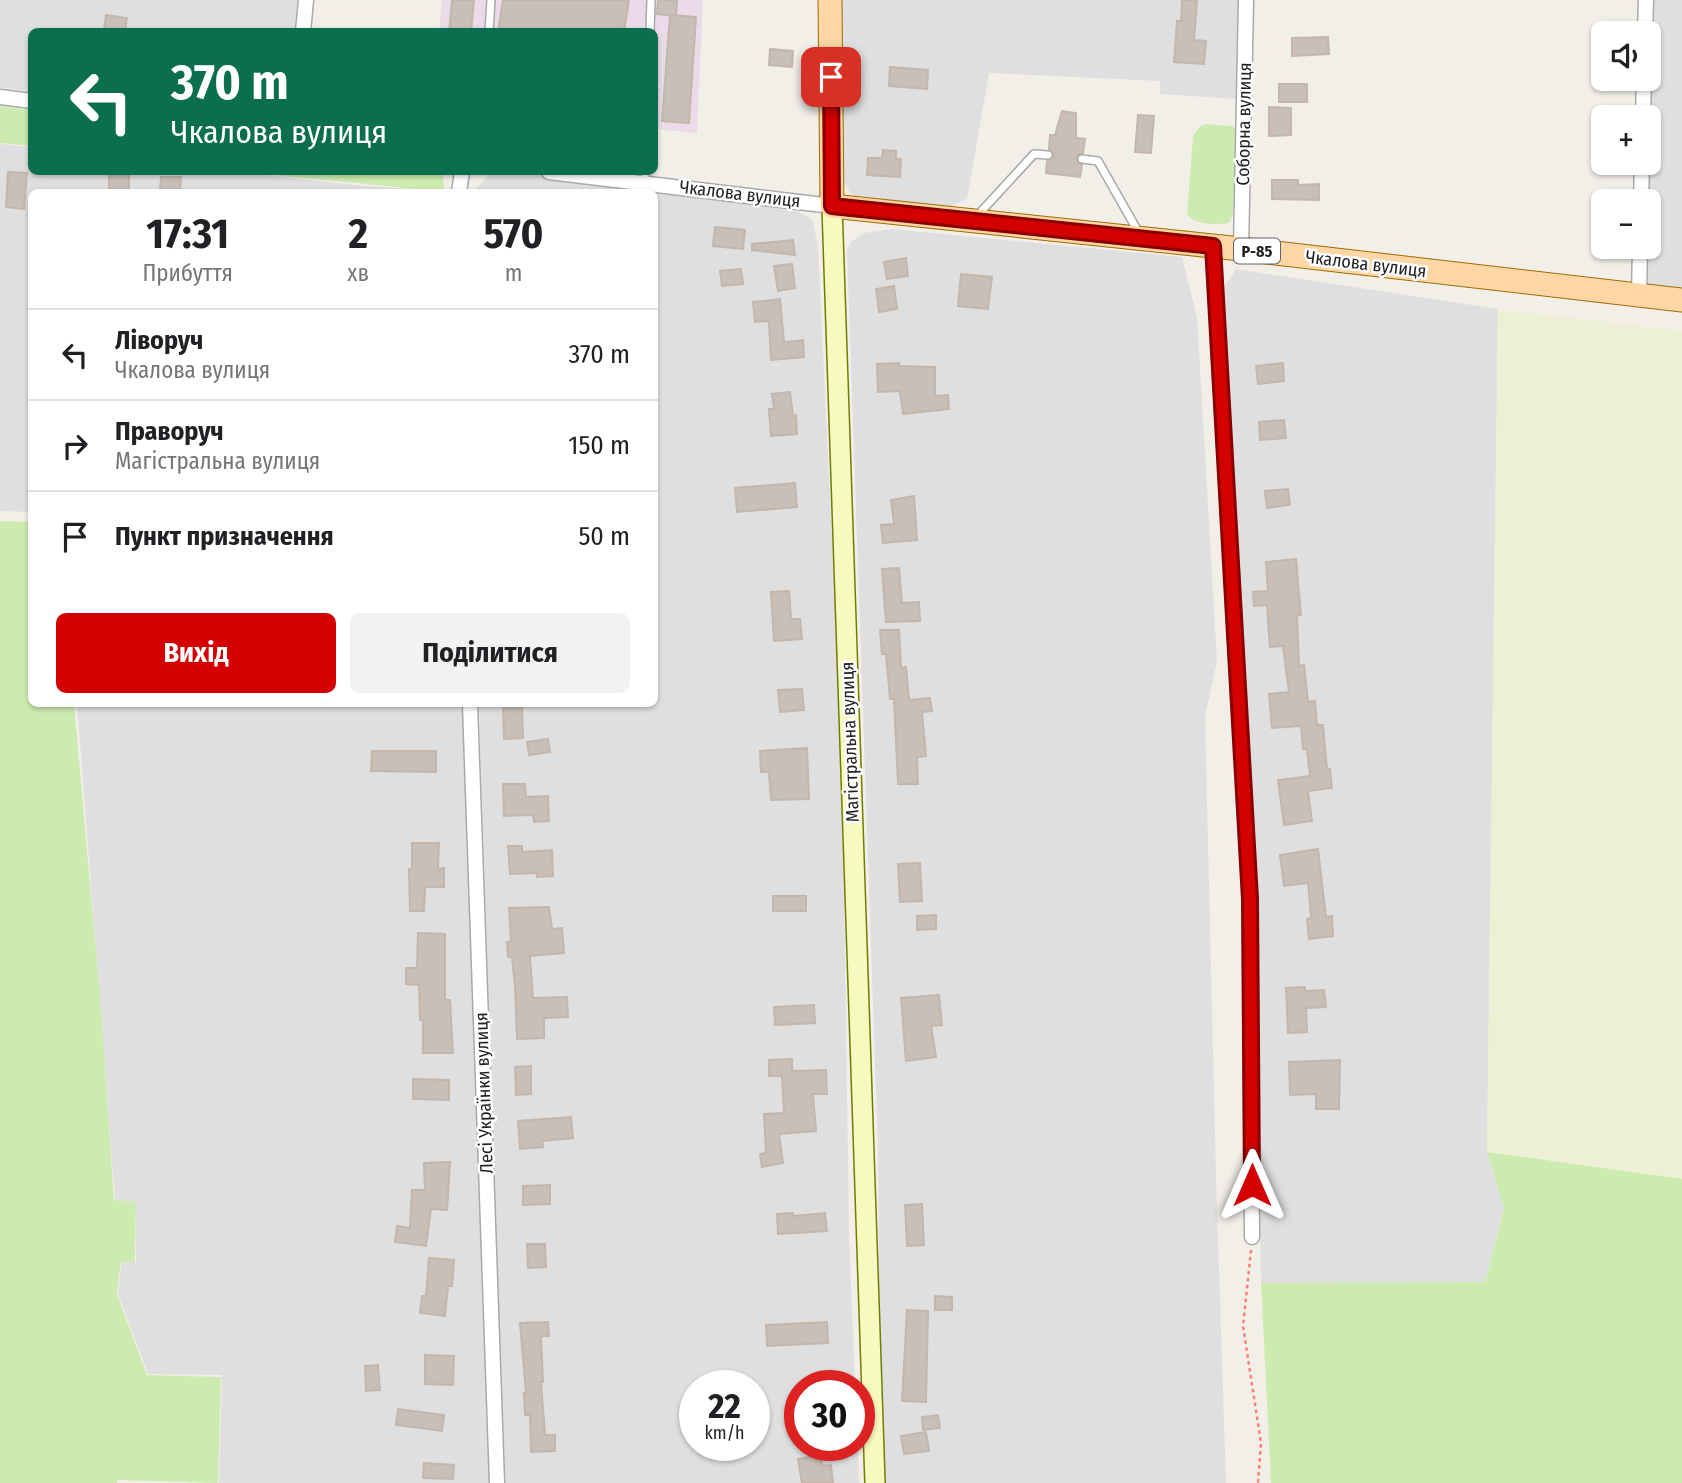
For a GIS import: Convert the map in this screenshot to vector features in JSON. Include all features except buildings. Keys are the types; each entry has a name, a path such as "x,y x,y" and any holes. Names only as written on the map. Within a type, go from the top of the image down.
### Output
{"main road":[{"name":"Магістральна вулиця","path":"830,0 832,206 874,1483"},
{"name":"Чкалова вулиця","path":"832,206 1142,238 1682,300"}],"street":[{"path":"303,28 306,0"},
{"name":"Соборна вулиця","path":"1241,249 1246,0"},
{"path":"1645,21 1646,0"},
{"path":"0,97 28,101"},
{"name":"Чкалова вулиця","path":"613,175 645,177 832,206"},
{"path":"1213,246 1250,899 1252,1237"},
{"path":"1639,295 1640,259"},
{"name":"Лесі Українки вулиця","path":"470,707 497,1483"}],"lane":[{"path":"489,28 491,0"},
{"path":"650,28 652,0"},
{"path":"973,220 1034,154 1048,155"},
{"path":"1082,159 1098,161 1142,238"}],"path":[{"path":"1252,1237 1243,1326 1261,1443 1258,1483"}],"shaded area":[{"path":"0,0 297,0 295,28 28,28 28,91 0,88"},
{"path":"442,0 703,0 697,133 658,129 658,28 439,28"},
{"path":"841,0 1239,0 1236,99 1160,94 1160,81 989,73 967,199 949,207 859,197 851,194 842,174"},
{"path":"1652,0 1682,0 1682,289 1644,285 1645,259 1661,259 1661,189 1646,189 1647,175 1661,175 1661,105 1649,105 1649,91 1661,91 1661,21 1651,21"},
{"path":"0,144 28,147 28,175 264,175 407,189 28,189 28,512 0,511"},
{"path":"489,175 540,175 641,189 476,189"},
{"path":"658,191 798,211 813,221 818,248 842,744 849,1233 854,1370 784,1370 784,1461 858,1461 859,1483 504,1483 479,707 658,707"},
{"path":"892,229 1182,257 1197,317 1217,661 1205,717 1226,1483 884,1483 878,1148 847,250 852,241 864,233"},
{"path":"1236,269 1498,309 1487,1152 1504,1208 1485,1282 1261,1283 1254,900 1221,292"},
{"path":"77,707 463,707 489,1483 219,1483 222,1375 148,1374 118,1294 122,1262 136,1262 136,1202 115,1200"}],"green space":[{"path":"0,106 28,110 28,146 0,143"},
{"path":"1200,126 1232,126 1236,129 1233,215 1229,223 1201,222 1187,215 1193,136"},
{"path":"276,175 442,175 445,189 415,189"},
{"path":"1498,309 1682,331 1682,1179 1487,1152"},
{"path":"0,521 28,522 28,707 74,707 101,1007 114,1200 136,1202 135,1262 121,1262 117,1294 147,1375 221,1377 218,1483 118,1480 117,1483 0,1483"},
{"path":"1487,1152 1682,1179 1682,1483 1271,1483 1261,1283 1485,1282 1504,1208"}],"route":[{"path":"831,77 832,206 1213,246 1250,899 1252,1185"}]}
